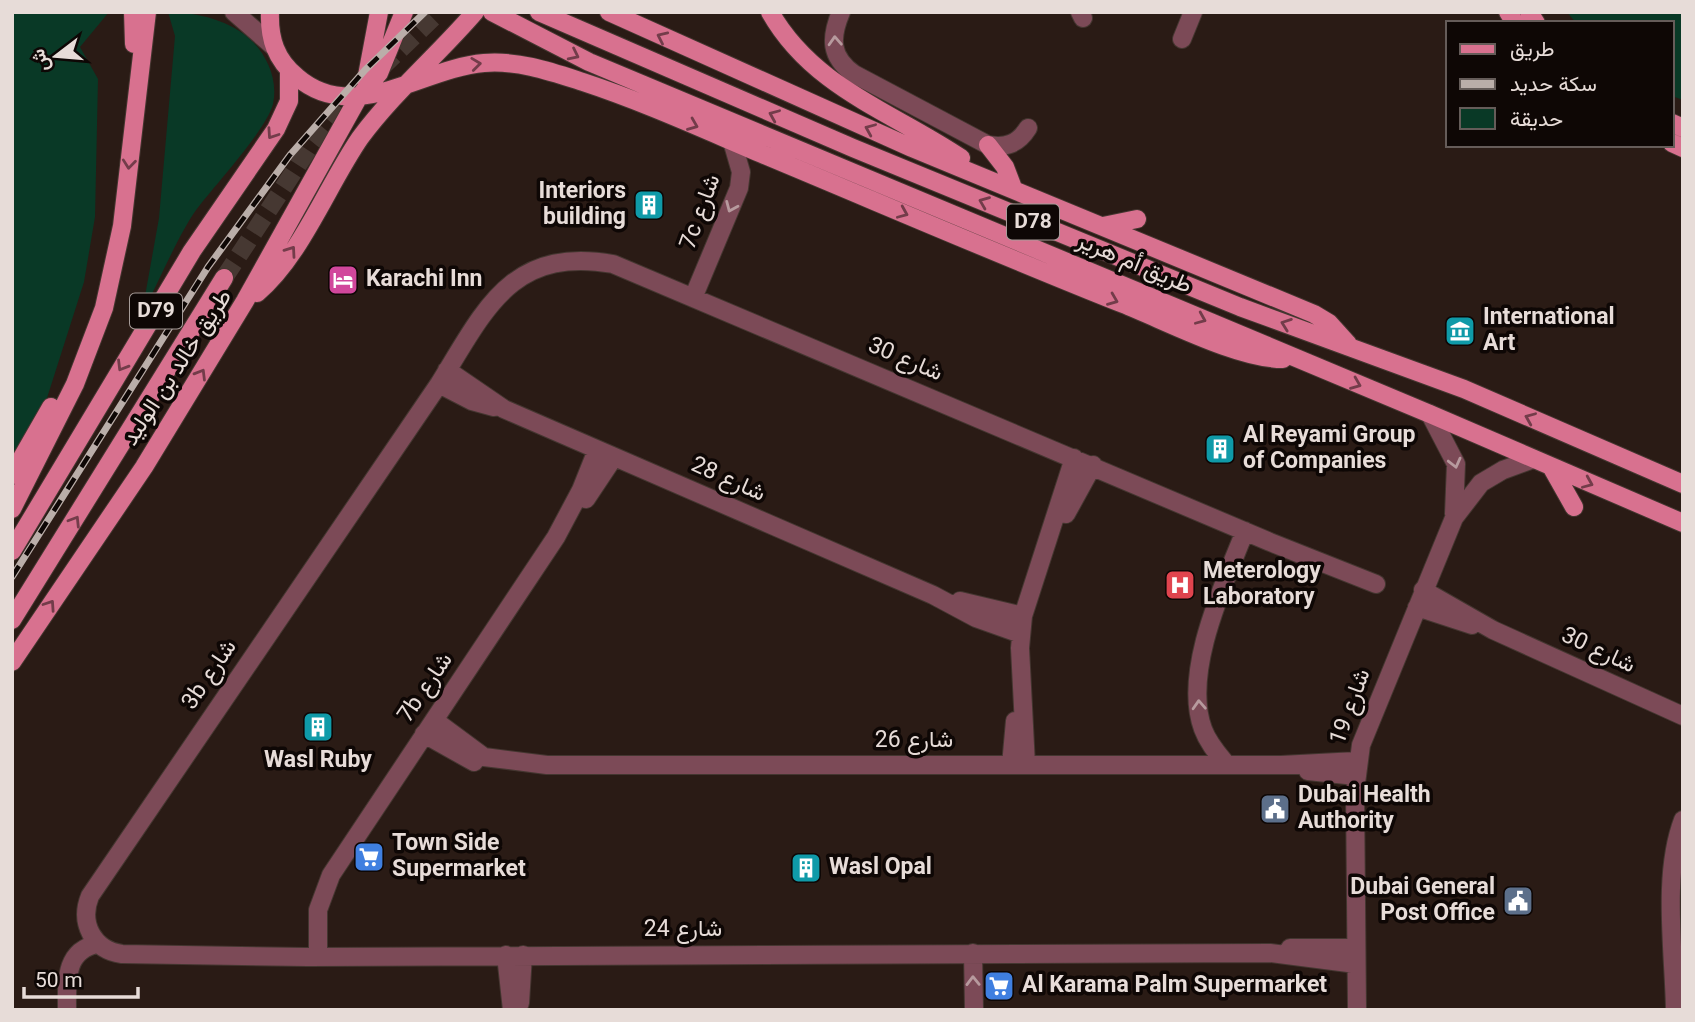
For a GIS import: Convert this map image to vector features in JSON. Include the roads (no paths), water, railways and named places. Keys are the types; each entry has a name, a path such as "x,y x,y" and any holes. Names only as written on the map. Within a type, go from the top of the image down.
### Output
{"main road":[{"path":"270,12 273,46 289,71 316,90 329,95 361,95 457,66 512,63 587,83 1084,289 1251,355 1272,359 1293,358"},
{"path":"361,95 379,12"},
{"path":"245,301 361,95 379,73 404,12"},
{"name":"طريق خالد بن الوليد","path":"12,662 124,498 245,301 269,281 293,249 359,141 410,81 475,12"},
{"name":"طريق أم هرير","path":"492,12 589,62 1430,414 1683,523"},
{"name":"طريق أم هرير","path":"539,12 718,91 1240,307 1464,389 1683,484"},
{"path":"771,12 802,56 831,81 958,156 979,174"},
{"path":"616,14 850,121 1314,314 1329,323 1350,347"},
{"path":"12,509 75,384 104,308 122,226 136,96 140,17"},
{"name":"طريق خالد بن الوليد","path":"12,551 191,251 276,129 289,101 289,71"},
{"path":"988,145 1004,167 1013,188"},
{"path":"1102,226 1137,219"},
{"path":"12,620 225,278"},
{"path":"12,475 55,399 75,384"},
{"path":"1552,468 1574,507"}],"street":[{"path":"234,12 273,46"},
{"path":"841,12 833,34 833,46 845,67 988,145 1011,145 1021,138 1028,128"},
{"path":"1182,39 1193,12"},
{"name":"7c شارع","path":"693,298 739,188 741,172 732,141"},
{"name":"شارع 30","path":"443,377 491,302 520,277 557,263 595,261 613,264 1270,542 1376,584"},
{"name":"شارع 28","path":"443,377 504,409 933,595 968,615 1021,634"},
{"name":"3b شارع","path":"99,944 87,927 85,917 90,896 443,377"},
{"name":"شارع 19","path":"1430,414 1456,464 1454,517"},
{"name":"7b شارع","path":"313,957 320,902 336,867 556,537 581,490 597,450"},
{"name":"7b شارع","path":"556,537 571,521 614,457"},
{"path":"1019,765 1023,616 1074,458"},
{"name":"شارع 19","path":"1357,1010 1356,768 1378,699 1454,517 1481,483 1503,470 1533,459"},
{"path":"1049,540 1093,465"},
{"path":"1227,765 1203,730 1198,695 1206,635 1245,531"},
{"path":"1232,564 1270,542"},
{"name":"شارع 28","path":"933,595 1023,616"},
{"name":"شارع 30","path":"1420,598 1683,716"},
{"name":"شارع 26","path":"429,727 484,757 547,765 1280,765 1356,768"},
{"path":"1675,1010 1672,887 1677,834 1683,820"},
{"path":"67,1010 68,967 81,950 99,944"},
{"name":"شارع 24","path":"99,944 122,954 313,957 1270,953 1300,947 1356,956"},
{"path":"973,953 974,1010"},
{"path":"512,1010 514,955"},
{"path":"514,955 519,1010"}],"tunnel":[{"path":"381,68 439,12"},
{"path":"224,278 308,150 360,87"}],"railway":[{"path":"12,577 208,267 290,155 365,70 425,12"}],"place":[{"name":"Interiors building","path":"649,205"},
{"name":"Karachi Inn","path":"343,280"},
{"name":"International Art","path":"1460,331"},
{"name":"Al Reyami Group of Companies","path":"1220,449"},
{"name":"Meterology Laboratory","path":"1180,585"},
{"name":"Wasl Ruby","path":"318,727"},
{"name":"Dubai Health Authority","path":"1275,809"},
{"name":"Town Side Supermarket","path":"369,857"},
{"name":"Wasl Opal","path":"806,868"},
{"name":"Dubai General Post Office","path":"1518,901"},
{"name":"Al Karama Palm Supermarket","path":"999,986"}]}
